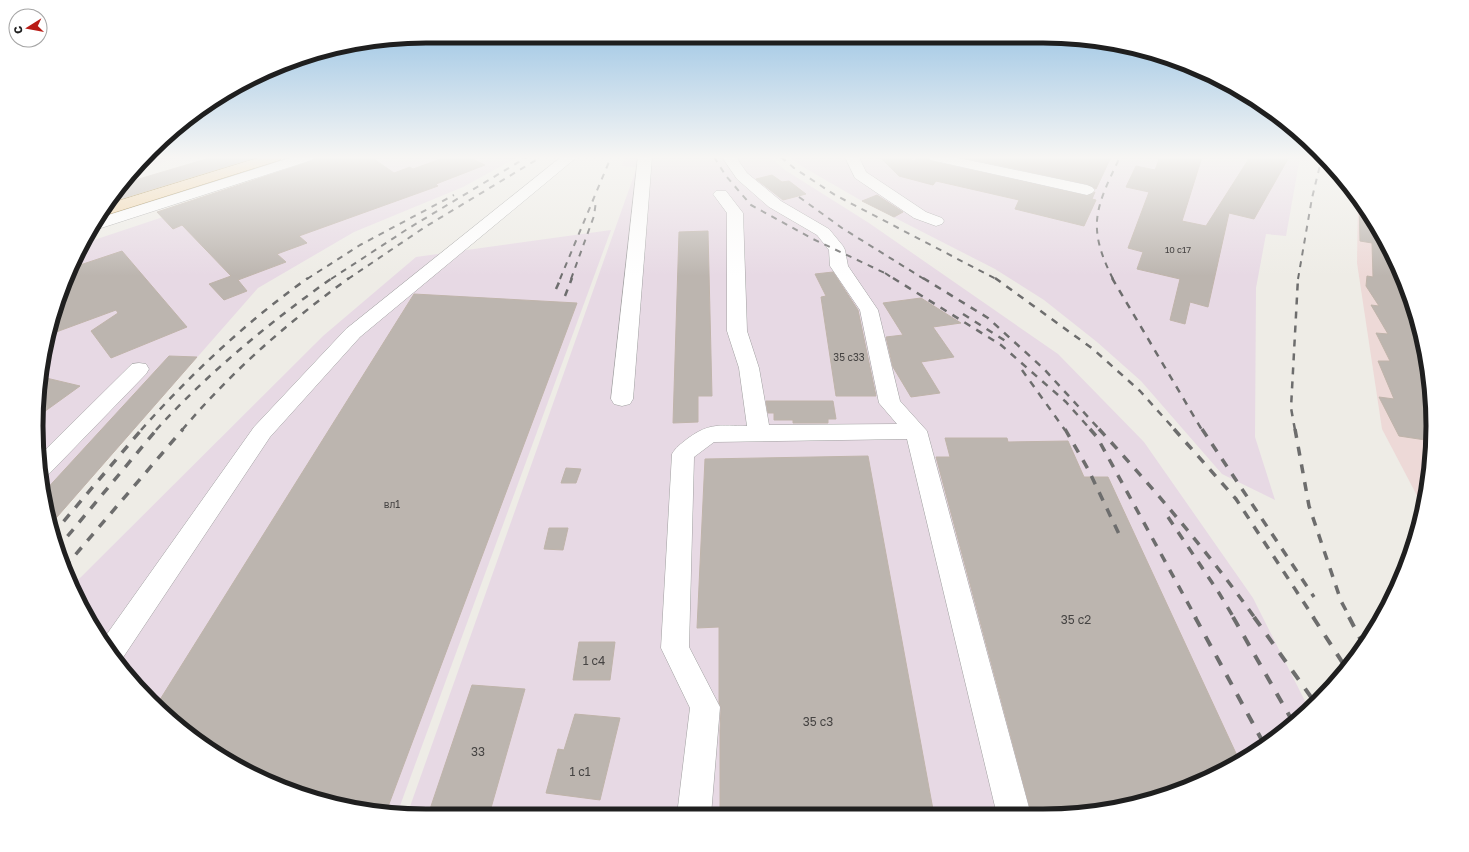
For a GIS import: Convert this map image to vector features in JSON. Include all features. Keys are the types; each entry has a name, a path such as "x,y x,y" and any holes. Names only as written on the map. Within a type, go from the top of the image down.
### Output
{"main road":[{"path":"111,208 148,197"}],"street":[{"path":"101,223 184,197"},
{"path":"114,647 262,432 352,333 521,197"},
{"path":"622,399 641,197"},
{"path":"723,197 735,213 736,331 749,368 759,434"},
{"path":"766,197 775,204 823,232 837,250 838,266 869,310 890,403 916,431 1012,809"},
{"path":"893,197 920,215 936,221"},
{"path":"45,464 139,369"},
{"path":"695,809 705,707 675,648 683,454 709,434 916,431"}],"shaded area":[{"path":"224,197 439,197 354,232 258,288 55,520 46,476 44,451 43,426 46,376 50,351 63,303 72,279 90,241"},
{"path":"626,197 827,197 869,223 1058,354 1144,442 1253,598 1307,704 1276,730 1256,744 1212,770 1166,789 1118,802 1093,806 1043,809 409,808"},
{"path":"855,197 1293,197 1286,236 1266,234 1256,288 1255,437 1275,500 1222,474 1141,381 1097,342 1044,300 995,269"},
{"path":"1358,208 1375,235 1397,279 1406,303 1419,351 1423,376 1426,426 1423,476 1419,500 1382,429 1357,263"},
{"path":"611,230 399,808 351,802 303,789 257,770 234,758 213,744 173,714 138,679 122,659 94,618 76,582 323,336 416,257"}],"building":[{"path":"119,197 127,197 117,200"},
{"path":"203,197 408,197 299,236 307,243 277,254 286,262 238,280 247,291 224,300 209,284 231,276 182,225 173,229 157,212"},
{"path":"779,197 795,197 783,200"},
{"path":"873,197 880,197 903,212 894,217 862,201"},
{"path":"1005,197 1093,197 1092,199 1096,200 1084,226 1015,209 1019,200"},
{"path":"1147,197 1190,197 1182,221 1206,226 1225,197 1267,197 1254,219 1229,213 1208,307 1190,302 1185,324 1170,320 1180,279 1137,269 1143,252 1128,248"},
{"path":"1359,211 1387,257 1406,303 1413,327 1423,376 1425,440 1399,436 1379,397 1394,399 1378,361 1390,361 1376,333 1388,334 1371,305 1379,306 1366,286 1367,276 1373,277 1372,243 1360,241"},
{"path":"708,231 712,396 698,396 698,422 673,423 679,232"},
{"path":"122,251 187,327 111,358 91,331 118,313 116,310 55,333 63,303 78,266"},
{"path":"833,272 858,310 876,396 836,396 821,297 826,296 815,274"},
{"path":"414,294 577,303 388,807 351,802 327,796 303,789 257,770 234,758 193,730 159,701"},
{"path":"921,298 961,323 933,327 954,357 921,362 940,393 911,397 893,367 886,337 903,335 883,303"},
{"path":"169,356 197,357 55,520 48,488"},
{"path":"46,378 80,386 44,412"},
{"path":"766,401 833,401 836,419 828,419 828,423 793,423 793,420 774,420 774,413 768,413"},
{"path":"945,438 1007,438 1008,442 1068,441 1084,477 1108,477 1237,756 1190,780 1142,796 1093,806 1030,809 936,457 950,457"},
{"path":"868,456 933,809 720,809 721,707 719,703 719,627 697,628 705,459"},
{"path":"566,468 581,469 576,483 561,483"},
{"path":"549,528 568,528 563,550 544,549"},
{"path":"579,642 615,642 610,680 573,680"},
{"path":"472,685 525,689 491,809 430,809"},
{"path":"575,714 620,718 600,800 546,793 558,749 564,750"}],"railway":[{"path":"307,279 360,245 451,197"},
{"path":"331,279 409,228 461,197"},
{"path":"348,279 425,227 475,197"},
{"path":"560,279 594,197"},
{"path":"744,197 751,205 813,239 886,273"},
{"path":"799,197 842,228 924,279"},
{"path":"838,197 996,279"},
{"path":"1103,197 1097,217 1097,230 1099,245 1113,279"},
{"path":"1298,279 1312,197"},
{"path":"571,279 594,216 596,201"},
{"path":"886,273 894,279"},
{"path":"141,430 220,349 263,312 308,278"},
{"path":"156,430 218,368 285,313 332,278"},
{"path":"182,430 241,367 303,313 349,278"},
{"path":"556,289 561,278"},
{"path":"565,296 572,278"},
{"path":"893,278 1001,345 1066,402 1091,430"},
{"path":"923,278 988,318 1044,369 1100,430"},
{"path":"995,278 1093,349 1140,391 1175,430"},
{"path":"1112,278 1202,430"},
{"path":"1295,430 1291,408 1298,278"},
{"path":"963,314 1007,342"},
{"path":"1022,370 1065,430"},
{"path":"57,529 142,429"},
{"path":"61,544 157,429"},
{"path":"68,563 183,429"},
{"path":"1065,429 1088,469 1119,534"},
{"path":"1090,429 1097,437 1196,618"},
{"path":"1099,429 1180,521 1219,569 1255,618"},
{"path":"1174,429 1236,499 1314,618"},
{"path":"1202,429 1314,597"},
{"path":"1295,429 1309,506 1341,601 1350,618"},
{"path":"1168,517 1234,618"},
{"path":"1195,617 1262,740"},
{"path":"1233,617 1291,718"},
{"path":"1254,617 1312,699"},
{"path":"1313,617 1343,664"},
{"path":"1349,617 1361,640"}]}
